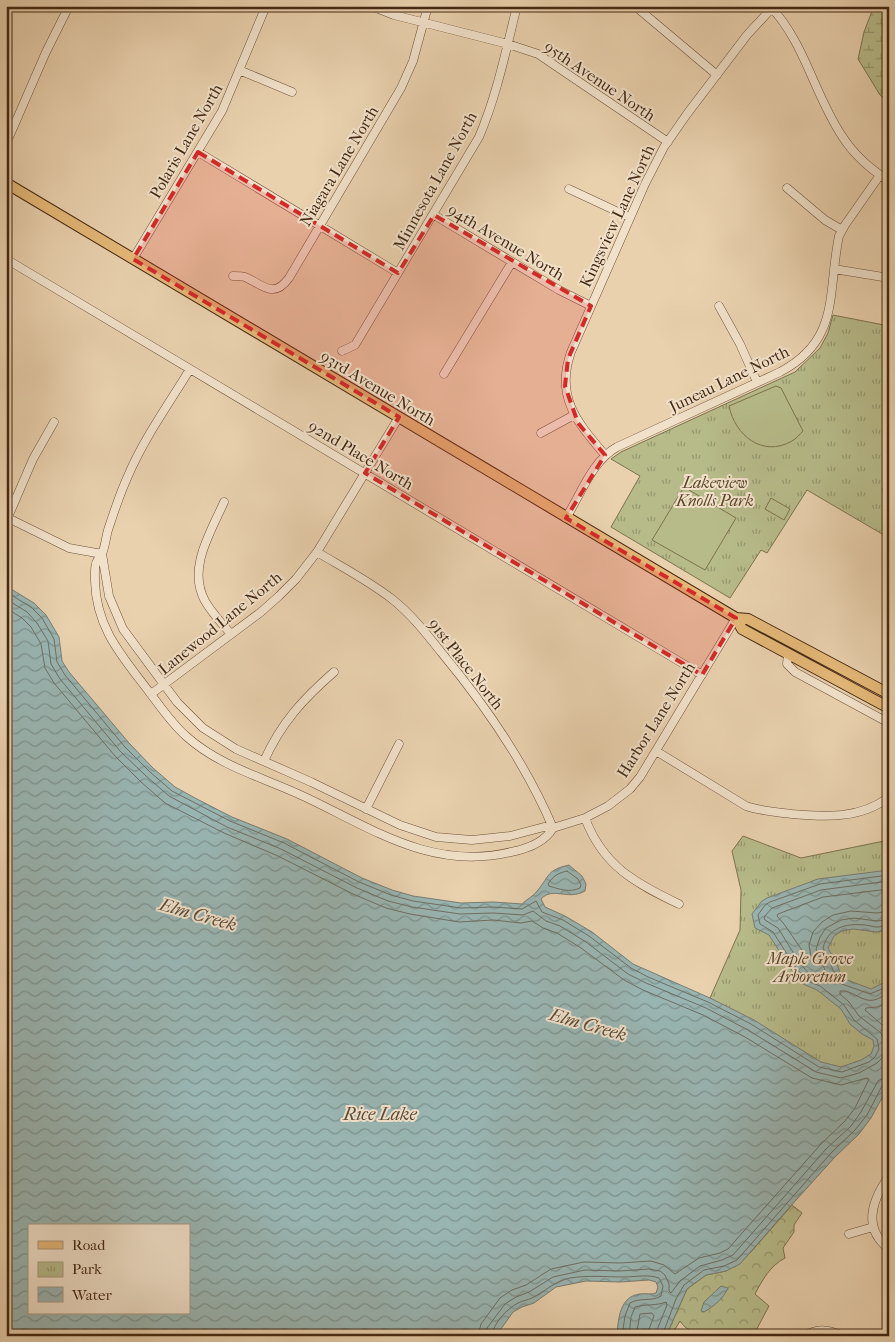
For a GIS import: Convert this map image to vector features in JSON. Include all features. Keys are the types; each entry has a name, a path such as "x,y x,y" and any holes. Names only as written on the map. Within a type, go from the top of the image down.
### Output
{"main road":[{"name":"93rd Avenue North","path":"6,183 736,618 748,620 889,694"},
{"name":"93rd Avenue North","path":"736,618 742,629 788,655 888,706"}],"street":[{"path":"6,144 68,6"},
{"name":"Polaris Lane North","path":"133,259 222,111 266,6"},
{"name":"95th Avenue North","path":"371,6 394,15 508,44 538,54 668,142"},
{"name":"Niagara Lane North","path":"233,276 245,277 267,288 274,289 280,287 289,278 401,88 413,61 428,6"},
{"name":"Minnesota Lane North","path":"342,351 355,345 470,153 489,114 517,6"},
{"path":"635,6 717,75"},
{"path":"771,7 795,39 842,137 864,163 889,181"},
{"name":"Kingsview Lane North","path":"605,454 584,431 574,415 566,393 566,367 648,177 668,142 753,27 771,7"},
{"path":"239,70 292,92"},
{"path":"198,152 398,273"},
{"name":"Juneau Lane North","path":"566,518 597,464 605,454 792,365 813,346 820,336 827,318 838,243 842,230 880,175"},
{"path":"569,188 629,218"},
{"path":"787,188 825,220 842,230"},
{"name":"94th Avenue North","path":"434,215 559,290 591,306"},
{"name":"92nd Place North","path":"6,259 702,675"},
{"path":"444,374 512,262"},
{"path":"834,269 889,278"},
{"path":"719,306 758,382"},
{"path":"102,554 96,561 95,579 97,604 103,624 120,654 180,730 212,756 304,796 403,844 432,853 450,856 498,855 516,851 548,836 553,828 544,827 492,839 452,839 426,835 408,829 311,782 227,745 189,716 164,685 123,629 115,613 109,596 102,554 108,531 129,474 190,369"},
{"path":"541,433 574,415"},
{"name":"Lanewood Lane North","path":"151,694 279,596 303,571 317,552 399,417"},
{"path":"54,422 33,459 7,517 69,548 102,554"},
{"path":"224,502 203,552 198,576 204,599 231,634"},
{"name":"91st Place North","path":"317,552 391,598 420,627 484,707 533,785 553,828"},
{"name":"Harbor Lane North","path":"553,828 585,818 608,806 630,789 640,777 736,618"},
{"path":"788,655 787,664 795,672 889,723"},
{"path":"264,761 285,722 312,692 334,672"},
{"path":"880,719 888,706"},
{"path":"366,809 399,744"},
{"path":"656,751 746,806 756,809 838,816 873,807 889,797"},
{"path":"304,796 311,782"},
{"path":"585,818 598,846 617,868 641,885 679,904"},
{"path":"889,1176 878,1192 872,1212 873,1228 881,1242 889,1249"},
{"path":"849,1234 873,1228"},
{"path":"805,1336 821,1329 838,1334"}],"highlighted area":[{"path":"198,152 398,273 434,215 591,306 568,359 565,386 578,423 605,455 566,518 736,618 702,675 365,473 399,417 133,259"}],"green space":[{"path":"874,6 889,6 889,102 880,95 858,59 864,32"},
{"name":"Lakeview Knolls Park","path":"833,315 889,326 889,479 882,490 889,494 889,538 807,490 767,553 761,550 730,598 611,527 640,476 611,459 621,452 795,372 820,348 828,333"},
{"path":"776,386 781,388 803,431 793,440 781,446 770,447 751,441 744,434 732,417 729,406"},
{"path":"684,487 736,518 705,570 652,540"},
{"path":"771,498 790,509 784,520 765,509"},
{"name":"Maple Grove Arboretum","path":"743,836 801,858 889,840 888,1103 779,1041 710,998 740,930 741,890 732,851"},
{"path":"792,1205 802,1213 794,1225 794,1232 783,1248 785,1258 771,1269 755,1294 769,1306 753,1336 724,1337 703,1335 686,1328 680,1321 671,1336 666,1336 687,1289 706,1275 726,1271 751,1252"}],"water":[{"name":"Rice Lake","path":"6,586 34,603 46,615 59,637 62,661 69,672 129,743 175,787 232,817 287,839 362,878 413,896 461,903 493,902 522,904 536,892 553,871 569,865 582,876 586,884 585,891 572,895 555,893 546,895 541,899 545,907 592,932 633,964 754,1020 821,1062 841,1067 861,1060 871,1054 874,1046 873,1040 850,1024 841,1009 817,990 803,984 790,968 769,935 755,928 752,914 762,901 767,898 818,879 889,870 889,930 876,932 853,929 842,931 834,936 828,948 842,978 871,989 889,980 889,1085 871,1118 859,1134 835,1157 740,1264 726,1271 706,1275 687,1289 666,1336 617,1336 621,1309 628,1299 640,1294 656,1293 658,1287 656,1282 649,1280 620,1282 586,1281 556,1287 534,1303 513,1312 496,1336 6,1336"},
{"path":"721,1286 728,1288 724,1296 704,1312 701,1311 704,1302"}],"water label":[{"name":"Elm Creek","path":"198,915"},
{"name":"Elm Creek","path":"588,1025"}]}
